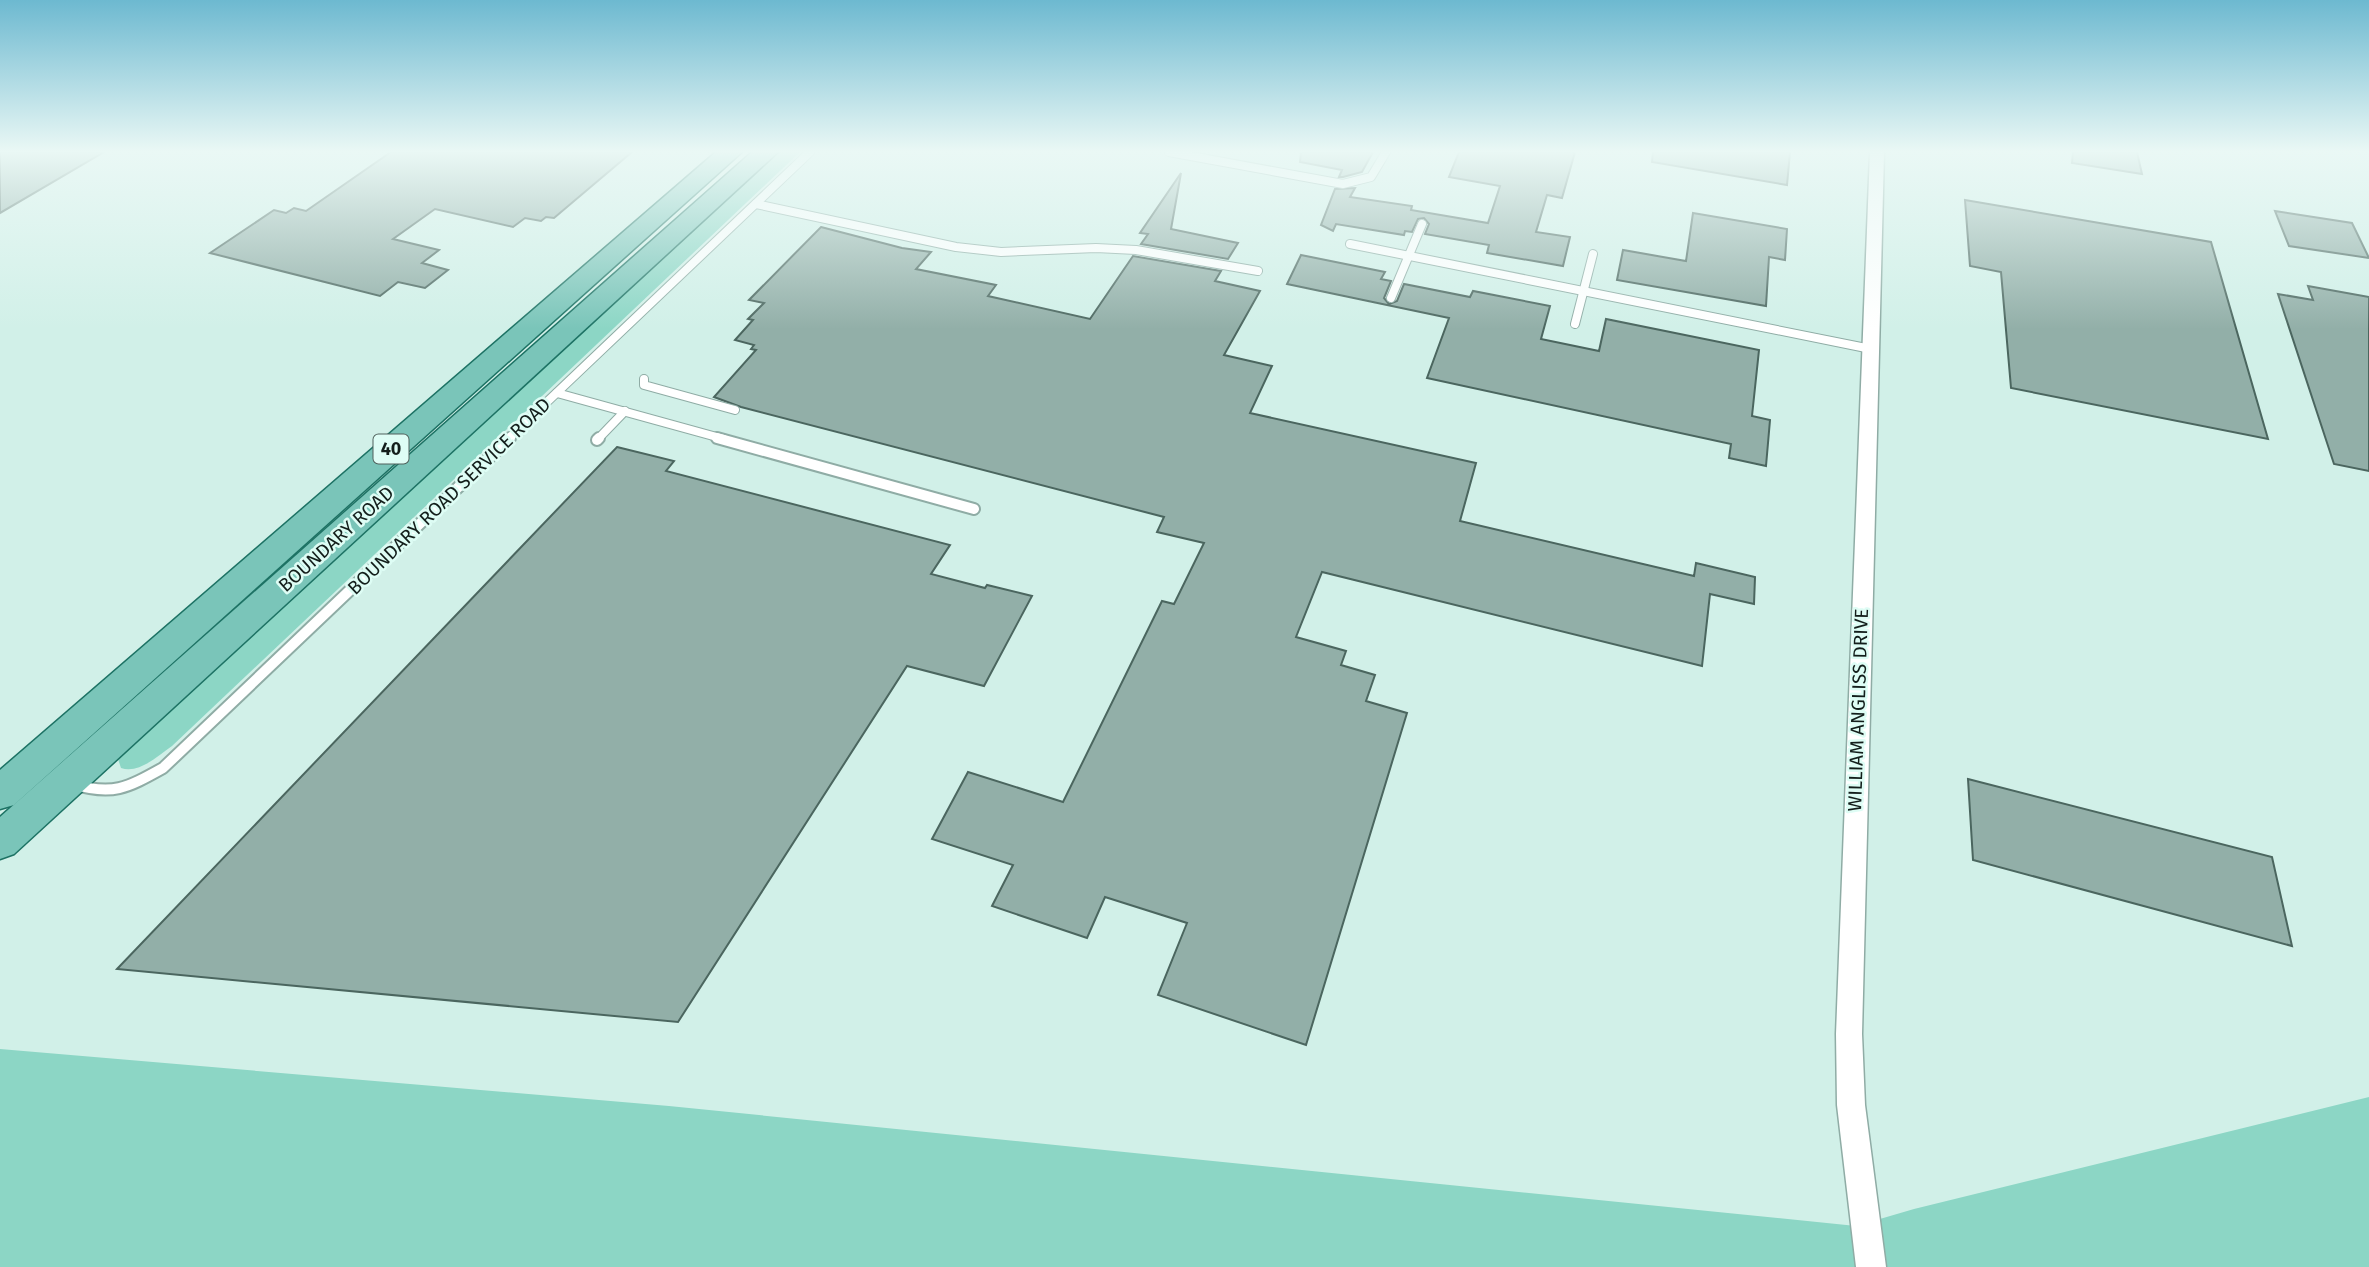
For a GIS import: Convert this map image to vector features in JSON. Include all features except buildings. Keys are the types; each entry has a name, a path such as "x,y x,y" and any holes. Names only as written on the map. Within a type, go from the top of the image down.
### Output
{"main road":[{"name":"BOUNDARY ROAD","path":"0,793 663,211"},
{"name":"BOUNDARY ROAD","path":"0,842 700,211"},
{"path":"52,747 58,775 67,782"}],"street":[{"name":"WILLIAM ANGLISS DRIVE","path":"1871,1267 1851,1105 1849,1034 1875,211"}],"lane":[{"name":"BOUNDARY ROAD SERVICE ROAD","path":"67,782 99,793 120,791 163,768 748,211"},
{"path":"789,211 956,247 1001,252 1096,248 1136,250 1258,271"},
{"path":"1391,298 1422,224"},
{"path":"1350,244 1871,349"},
{"path":"1575,324 1593,254"},
{"path":"644,379 644,385 735,410"},
{"path":"557,393 974,509"},
{"path":"597,440 625,411"}],"green space":[{"path":"710,211 737,211 172,746 141,766 128,769 121,768 118,759 122,750"},
{"path":"0,1049 669,1106 1856,1226 1914,1209 2369,1097 2369,1267 0,1267"}]}
